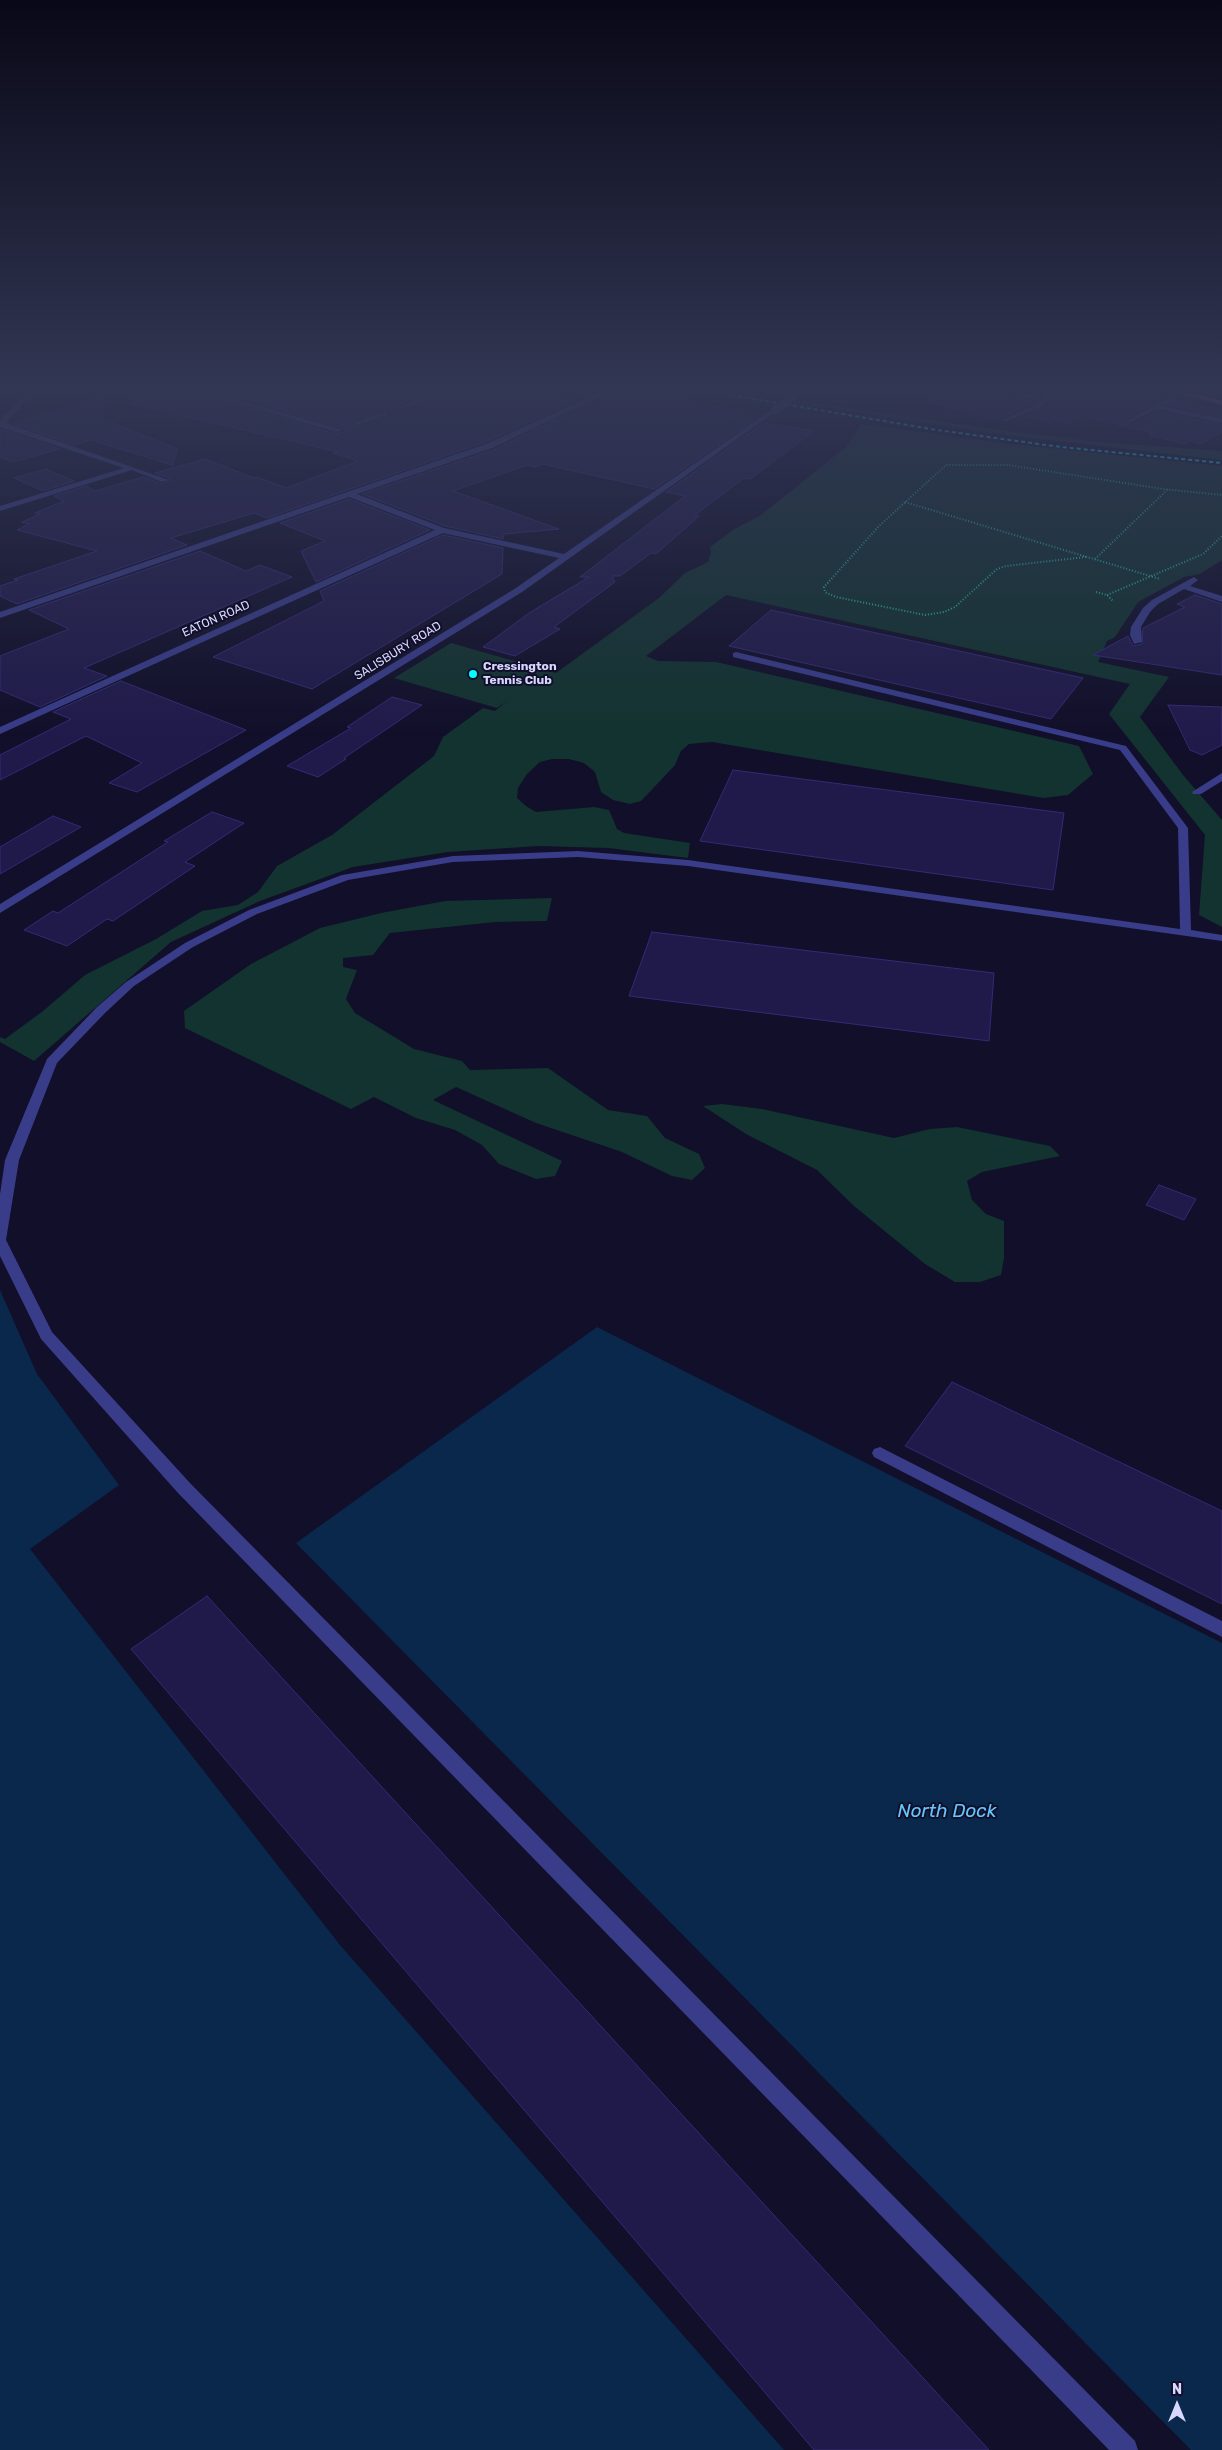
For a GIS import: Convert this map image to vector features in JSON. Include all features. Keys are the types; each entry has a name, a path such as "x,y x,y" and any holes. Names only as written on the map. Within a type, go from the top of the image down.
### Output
{"street":[{"path":"0,615 308,508"},
{"path":"386,508 442,530 565,557"},
{"name":"SALISBURY ROAD","path":"0,909 519,590 635,508"},
{"name":"EATON ROAD","path":"0,731 442,530"},
{"path":"1137,642 1135,635 1136,627 1146,610 1155,602 1194,580"},
{"path":"1182,586 1222,599"},
{"path":"1197,792 1222,776"}],"lane":[{"path":"736,655 1123,748 1183,828 1186,934"},
{"path":"0,1238 12,1160 51,1062 70,1042 130,984 189,945 253,912 346,877 454,858 578,854 688,864 1222,938"},
{"path":"0,1242 46,1335 184,1488 1126,2450"},
{"path":"880,1453 1222,1629"}],"path":[{"path":"897,508 824,587 825,592 836,597 925,615 944,612 955,607 997,569 1006,566 1086,557"},
{"path":"925,508 1182,586"},
{"path":"1095,560 1148,508"},
{"path":"1107,595 1203,554 1222,536"},
{"path":"1096,592 1107,595 1113,601"}],"green space":[{"path":"769,508 1222,508 1222,560 1200,574 1184,577 1138,602 1115,637 1107,641 1098,662 1169,677 1140,717 1183,775 1222,820 1222,927 1199,915 1205,835 1109,714 1130,684 726,595 646,656 658,661 716,662 1079,746 1093,774 1068,795 1043,798 712,742 689,744 681,751 675,765 641,801 630,804 613,800 601,792 595,772 584,763 569,759 552,759 540,762 527,774 518,788 517,798 526,806 536,812 594,807 609,810 617,829 624,833 690,843 688,858 608,848 538,846 448,852 353,867 260,901 171,942 34,1061 0,1042 0,1037 5,1039 43,1011 85,975 156,939 202,911 238,905 258,892 277,866 332,835 434,756 443,737 483,708 495,711 507,701 497,708 394,678 451,643 556,673 659,598 685,573 708,562 711,553 710,547 733,530"},
{"path":"552,898 547,921 495,922 390,933 373,955 343,958 343,967 357,970 346,999 355,1013 414,1049 462,1061 470,1070 548,1068 608,1110 647,1116 665,1138 699,1154 705,1168 692,1180 672,1176 622,1152 536,1123 456,1087 433,1100 562,1161 555,1176 536,1179 499,1164 482,1145 455,1130 416,1118 374,1097 351,1109 185,1028 184,1011 251,964 320,928 381,913 445,901"},
{"path":"722,1104 762,1109 894,1138 930,1129 957,1127 1050,1146 1060,1156 982,1172 967,1181 972,1200 986,1214 1004,1221 1004,1258 1001,1275 980,1282 955,1282 925,1264 854,1206 817,1170 746,1134 703,1106"}],"water":[{"path":"0,1290 37,1374 119,1485 30,1549 340,1945 784,2450 0,2450"},
{"name":"North Dock","path":"597,1327 1222,1643 1222,2450 1191,2450 296,1543"}],"building":[{"path":"46,508 295,508 267,518 254,513 171,538 187,545 17,604 0,596 0,586 18,580 14,579 97,551 17,530 29,524 22,522 40,514 35,513"},
{"path":"322,508 373,508 430,530 316,582 301,551 325,541 280,523"},
{"path":"399,508 501,508 559,529 504,534 503,539 445,526"},
{"path":"669,508 704,508 695,515 699,516 656,554 651,553 620,576 612,576 615,582 554,627 560,629 515,656 483,647 529,613 589,577 580,577"},
{"path":"443,535 503,548 502,574 312,689 213,657 324,601 320,591"},
{"path":"200,551 246,571 260,565 292,577 84,668 107,676 40,707 0,690 0,656 69,629 29,610"},
{"path":"1195,595 1222,604 1222,675 1093,655 1128,636 1133,646 1142,644 1143,628 1185,607 1177,604"},
{"path":"771,610 1083,678 1051,719 729,646"},
{"path":"121,681 246,730 137,792 109,783 142,763 86,736 0,780 0,755 71,719 53,712"},
{"path":"392,697 422,705 318,777 287,766 351,728 347,727"},
{"path":"1168,705 1222,707 1222,745 1202,755 1190,750"},
{"path":"733,770 1064,813 1053,890 700,841"},
{"path":"212,812 244,823 185,862 195,866 113,921 107,919 67,946 24,930 53,911 58,913 168,842 164,841"},
{"path":"53,816 81,827 0,874 0,847"},
{"path":"652,932 994,973 989,1041 629,996"},
{"path":"1159,1185 1196,1199 1184,1220 1146,1205"},
{"path":"952,1382 1222,1511 1222,1604 905,1446"},
{"path":"207,1596 989,2450 814,2450 131,1649"}],"place":[{"name":"Cressington Tennis Club","path":"473,674"}]}
